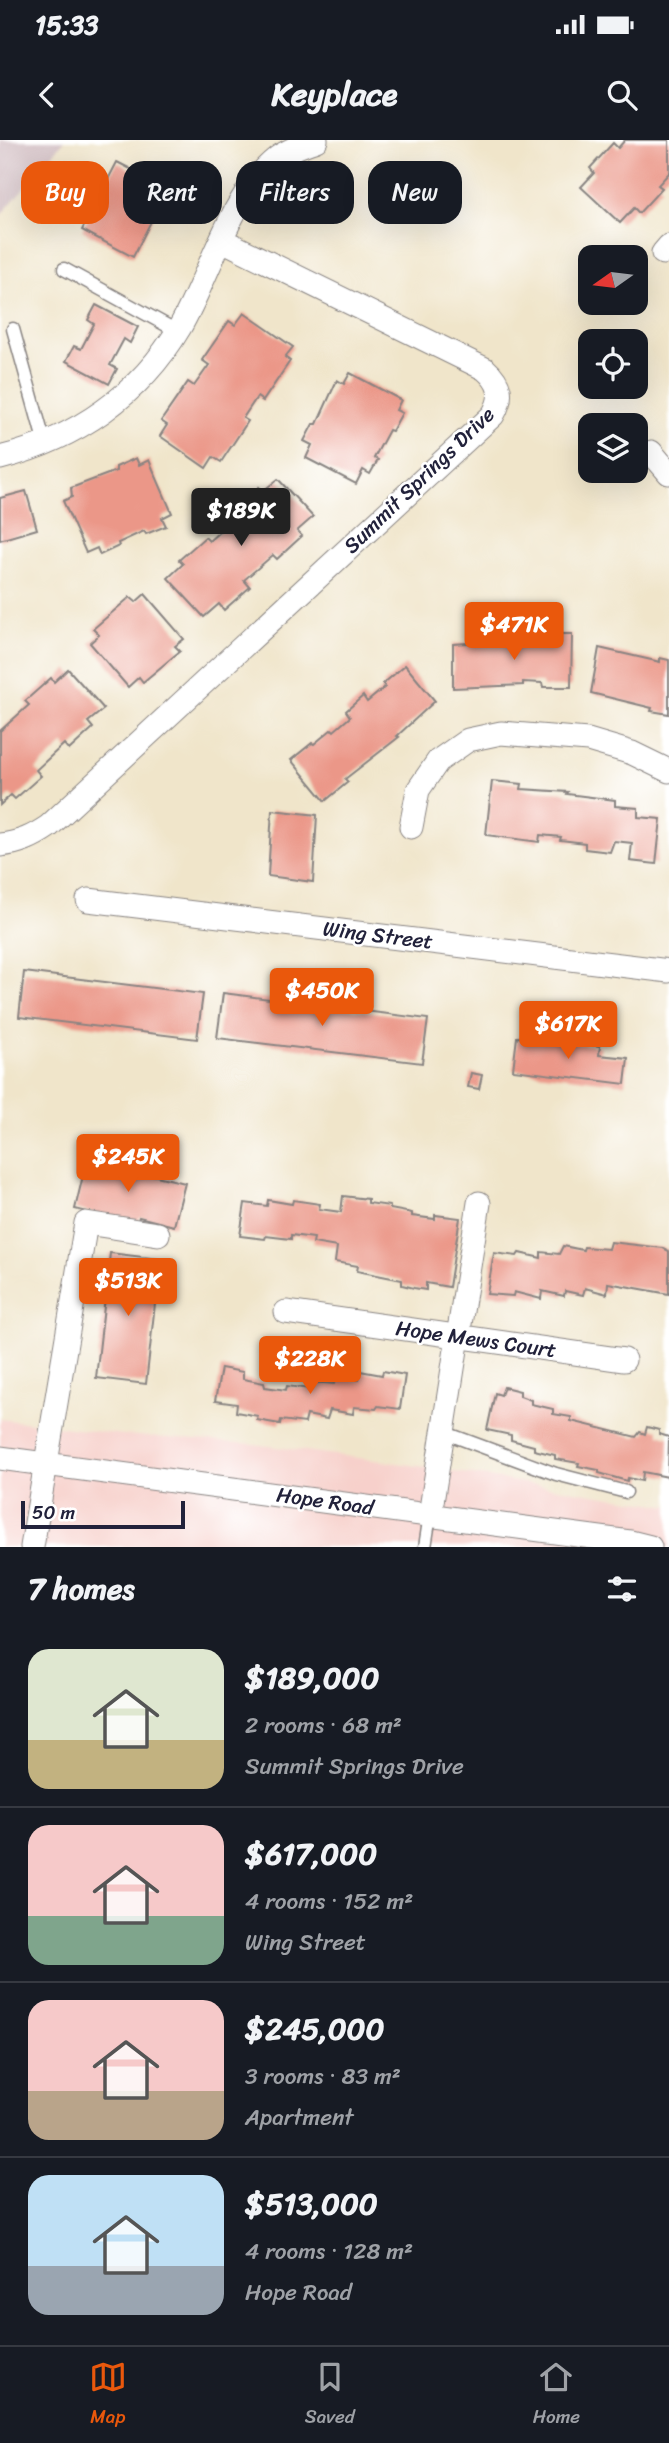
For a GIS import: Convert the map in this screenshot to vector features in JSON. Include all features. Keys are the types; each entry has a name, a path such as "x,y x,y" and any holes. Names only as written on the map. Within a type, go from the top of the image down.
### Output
{"street":[{"path":"0,458 29,451 67,435 99,416 135,386 167,348 177,331 239,203 253,181 278,157 316,140"},
{"name":"Summit Springs Drive","path":"0,845 33,837 49,826 493,415 500,402 496,378 485,369 222,240"},
{"path":"651,452 669,473"},
{"path":"411,827 418,790 438,761 468,740 501,733 588,740 632,753 669,771"},
{"name":"Wing Street","path":"88,900 669,971"},
{"path":"430,1515 479,1203"},
{"path":"32,1547 86,1223 158,1234"},
{"name":"Hope Mews Court","path":"286,1312 624,1360"},
{"name":"Hope Road","path":"0,1458 630,1542 650,1547"}],"lane":[{"path":"64,269 177,331"},
{"path":"13,329 45,444"},
{"path":"443,1433 556,1474 626,1492"},
{"path":"425,1547 430,1515"}],"shaded area":[{"path":"0,140 65,140 47,161 21,161 21,191 0,216"},
{"path":"0,1419 124,1435 253,1444 411,1465 669,1506 669,1547 0,1547"}],"building":[{"path":"625,140 669,140 669,173 658,185 662,188 639,213 634,208 620,223 581,187 594,173 590,168 613,143 618,148"},
{"path":"117,162 123,165 123,224 150,224 133,257 82,230 85,224 109,224 109,178"},
{"path":"96,305 138,327 130,343 124,339 110,365 117,369 109,384 66,361 74,346 81,349 94,324 88,320"},
{"path":"244,313 293,347 285,357 290,361 263,401 257,397 243,418 248,421 221,462 213,457 206,468 160,436 167,425 161,421 188,382 194,386 209,365 202,360 229,321 235,325"},
{"path":"350,373 401,400 396,410 402,413 374,458 378,460 370,474 363,470 356,484 306,458 312,445 304,441 313,424 317,424 337,380 344,384"},
{"path":"136,458 139,465 149,460 172,513 162,518 166,526 146,534 144,531 100,555 97,548 86,553 63,501 72,497 71,488 116,471 116,467"},
{"path":"278,479 313,517 297,531 302,536 277,559 273,555 244,580 250,587 224,610 219,604 204,617 168,578 183,564 179,560 205,537 209,541 237,516 233,511 259,487 263,491"},
{"path":"26,491 37,529 0,540 0,498"},
{"path":"145,594 184,639 175,646 180,651 143,682 139,677 128,687 90,643 99,635 93,629 130,597 136,602"},
{"path":"544,634 572,634 571,687 543,687 542,683 523,682 523,685 453,688 453,644 501,641 501,638 544,638"},
{"path":"599,648 660,662 660,658 669,660 669,714 591,693"},
{"path":"405,665 435,701 397,736 399,737 345,779 348,782 325,801 291,760 332,729 334,731 350,717 346,711 363,696 367,702"},
{"path":"68,669 104,709 88,722 93,728 69,750 64,744 36,770 41,776 15,799 11,795 0,805 0,731 29,705 25,701 51,678 54,682"},
{"path":"492,781 522,784 521,789 568,792 567,794 615,800 615,806 638,808 638,817 661,819 656,864 630,861 632,843 614,841 610,852 585,849 585,843 560,840 561,837 540,835 539,842 486,835"},
{"path":"272,810 317,815 313,882 268,876"},
{"path":"24,972 203,994 197,1039 19,1017"},
{"path":"223,993 428,1019 422,1063 217,1038"},
{"path":"517,1037 600,1046 599,1055 628,1058 625,1084 513,1070"},
{"path":"471,1073 482,1075 479,1089 468,1087"},
{"path":"87,1159 185,1183 174,1226 139,1217 137,1224 75,1209"},
{"path":"343,1196 368,1199 368,1203 390,1206 390,1209 412,1213 412,1216 460,1218 449,1287 426,1283 426,1290 414,1288 402,1285 402,1280 357,1271 358,1266 335,1262 337,1247 313,1243 314,1238 291,1235 291,1239 240,1236 245,1203 267,1206 268,1200 292,1204 293,1200 320,1204 319,1209 341,1212"},
{"path":"610,1242 669,1251 669,1294 608,1283 607,1294 585,1288 583,1295 565,1291 564,1296 542,1291 541,1299 514,1292 513,1296 487,1294 494,1253 517,1256 519,1253 541,1258 541,1252 559,1254 563,1246 583,1250 584,1247 608,1249"},
{"path":"110,1253 160,1259 146,1384 96,1378"},
{"path":"221,1368 243,1372 243,1379 264,1383 265,1387 286,1390 287,1386 309,1389 311,1382 334,1384 336,1377 359,1380 360,1371 405,1375 400,1409 354,1407 353,1414 330,1410 327,1419 307,1415 305,1423 281,1420 280,1424 257,1420 258,1416 236,1412 237,1404 215,1401"},
{"path":"504,1387 520,1391 520,1396 531,1400 531,1404 553,1409 553,1414 571,1417 571,1421 636,1437 640,1432 645,1434 647,1427 659,1430 659,1434 669,1437 668,1477 643,1472 642,1481 628,1478 627,1481 599,1473 599,1470 578,1466 579,1463 555,1459 555,1455 511,1440 511,1435 487,1430 495,1393 501,1395"}]}
